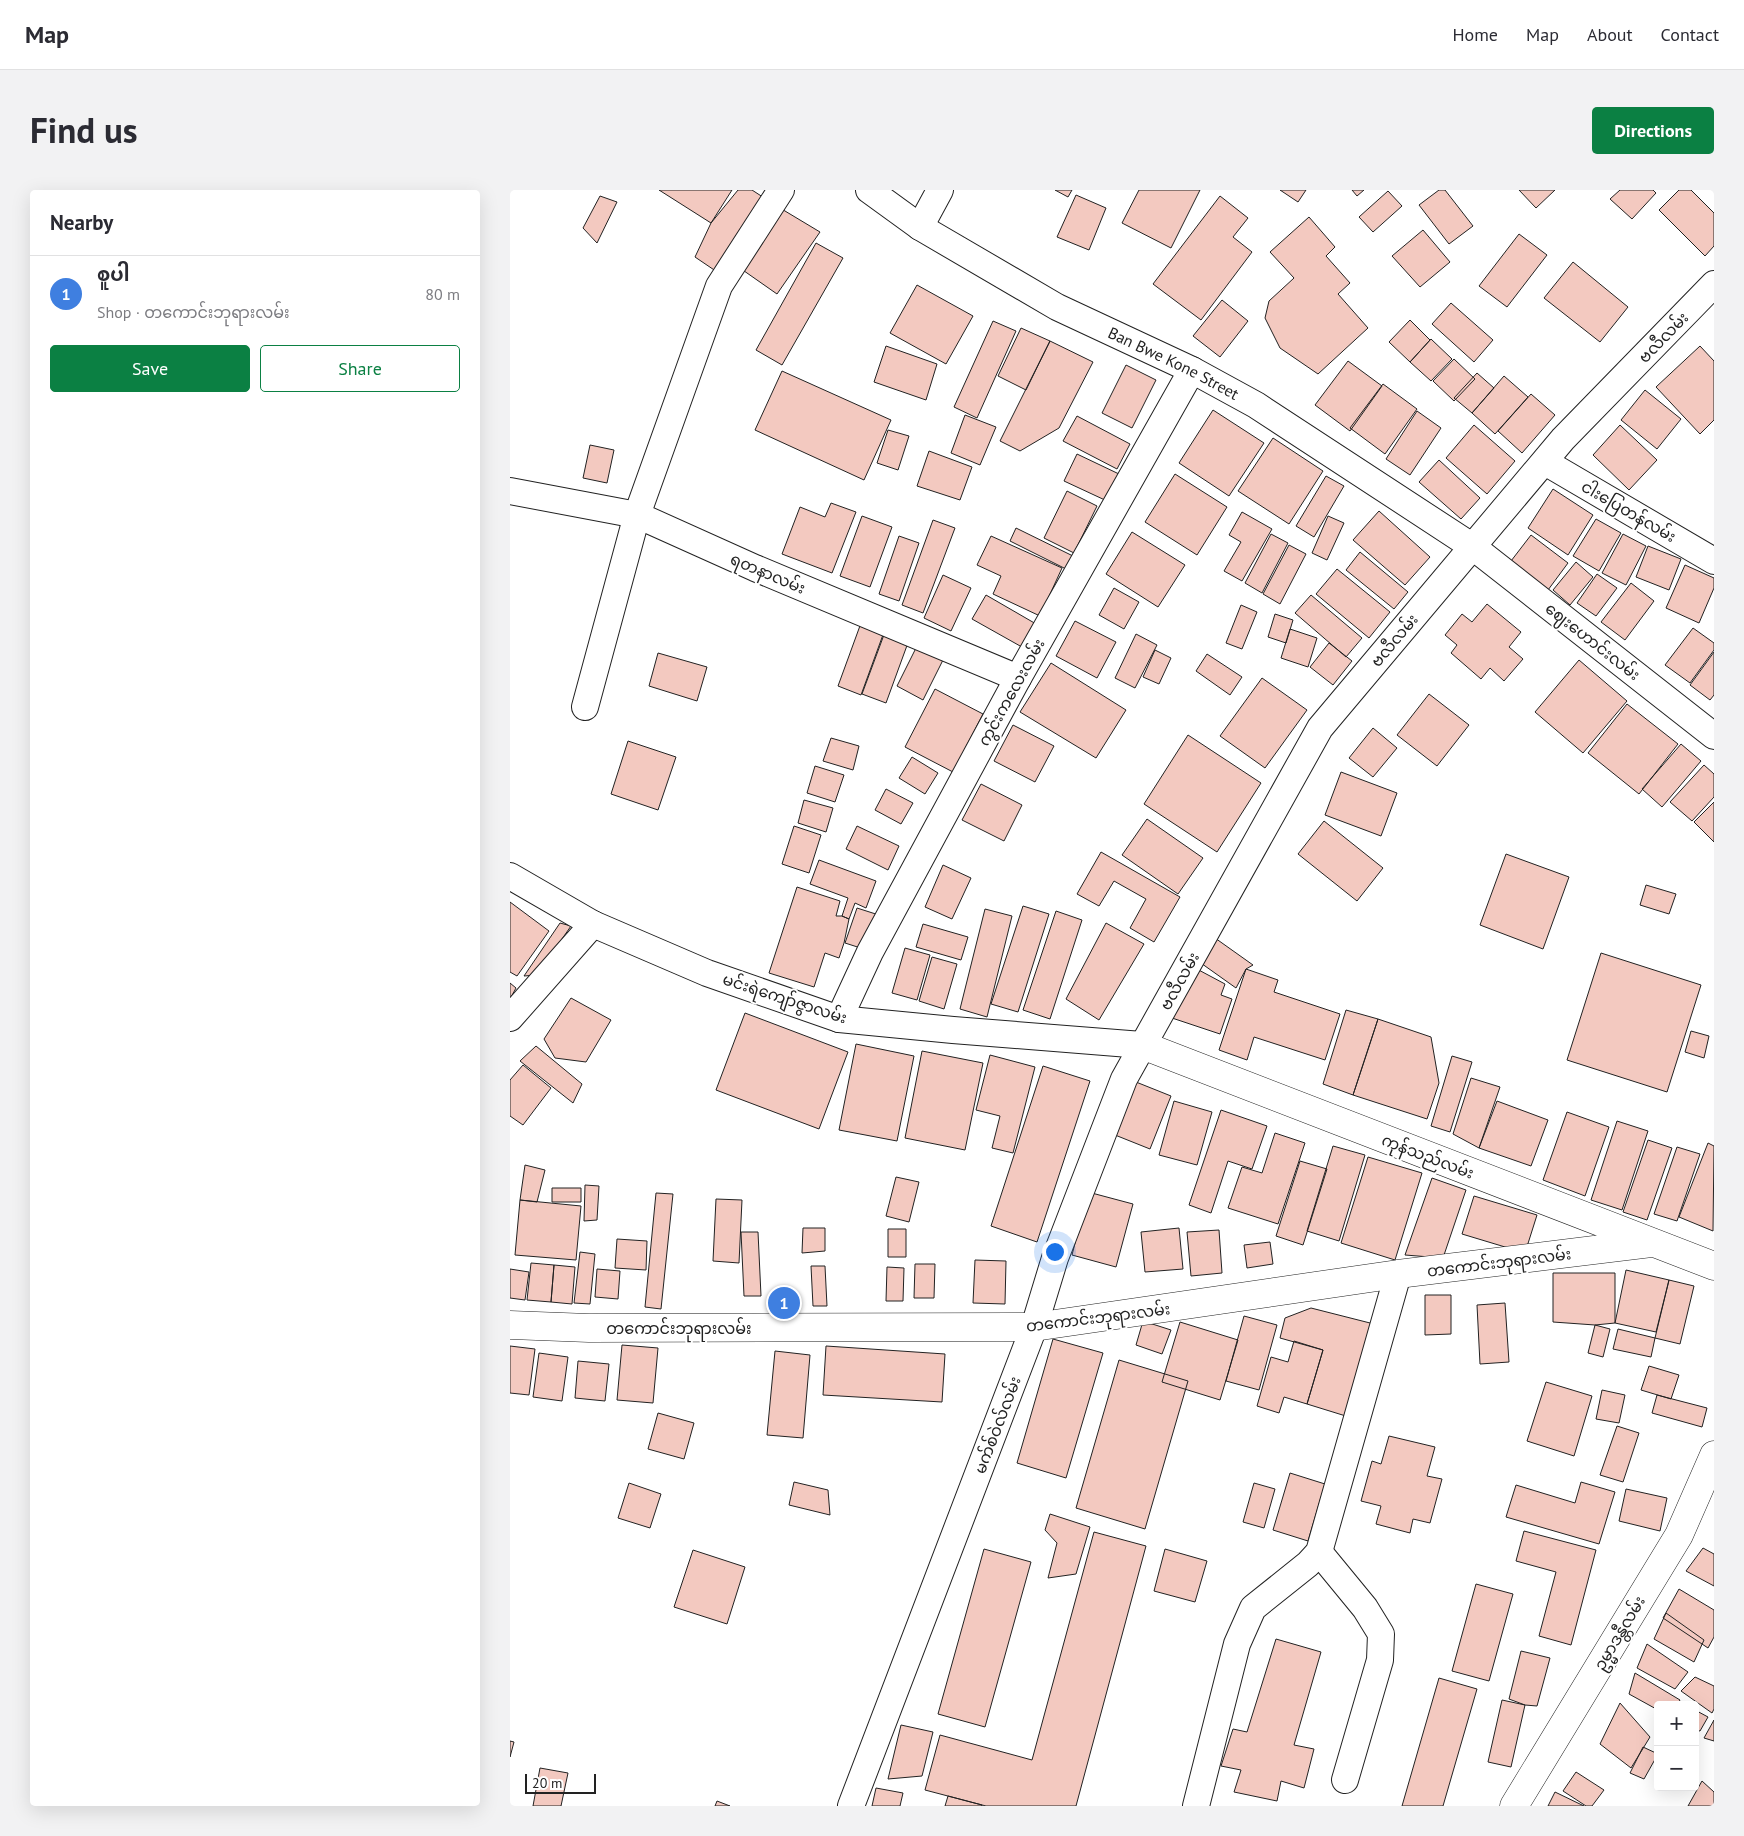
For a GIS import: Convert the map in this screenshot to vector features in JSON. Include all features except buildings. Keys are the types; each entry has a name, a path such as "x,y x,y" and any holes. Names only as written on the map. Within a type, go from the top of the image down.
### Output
{"main road":[{"name":"ကုန်သည်လမ်း","path":"1142,1045 1714,1266"},
{"name":"တကောင်းဘုရားလမ်း","path":"510,1325 589,1328 1034,1327 1398,1274 1652,1243"},
{"name":"ဥမ္မာဒန္တီလမ်း","path":"1514,1806 1679,1536 1714,1455"}],"street":[{"path":"585,707 637,515 719,286 781,190"},
{"name":"Ban Bwe Kone Street","path":"869,190 920,227 1057,307 1192,370 1256,405 1473,547"},
{"path":"920,227 940,190"},
{"name":"ဗလီလမ်း","path":"1142,1045 1320,728 1563,440 1714,284"},
{"name":"ကွင်းကလေးလမ်း","path":"839,1018 870,952 1018,678 1192,370"},
{"name":"ငါးပြေတန်လမ်း","path":"1544,462 1714,561"},
{"name":"ရတနာလမ်း","path":"510,491 637,515 755,568 1018,678"},
{"name":"ဈေးဟောင်းလမ်း","path":"1473,547 1714,736"},
{"name":"မင်းရဲကျော်ဇွာလမ်း","path":"510,876 593,924 707,973 839,1018 962,1031 1142,1045"},
{"path":"510,1018 593,924"},
{"name":"မက်စ်ဝဲလ်လမ်း","path":"851,1806 1034,1327 1058,1249 1124,1079 1142,1045"},
{"path":"1196,1806 1237,1644 1253,1608 1308,1564 1319,1552 1398,1274"},
{"path":"1319,1552 1365,1608 1381,1634 1380,1660 1345,1780"}],"place":[{"name":"စူပါ","path":"784,1303"}]}
